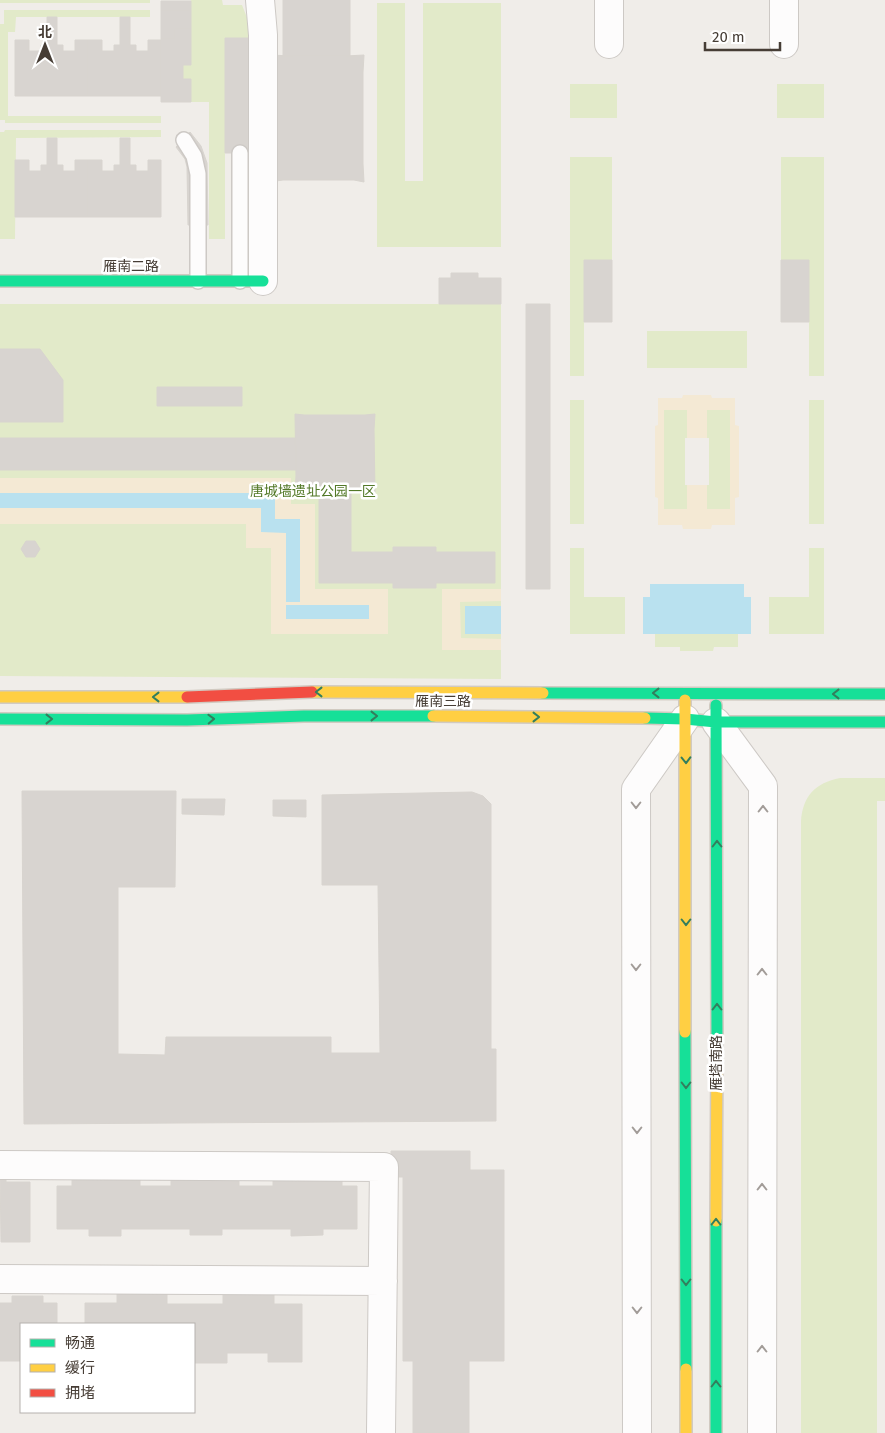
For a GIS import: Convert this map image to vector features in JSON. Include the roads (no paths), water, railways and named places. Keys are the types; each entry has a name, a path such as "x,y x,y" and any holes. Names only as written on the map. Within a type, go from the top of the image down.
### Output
{"street":[{"path":"251,281 263,35 260,0"},
{"path":"609,0 609,44"},
{"path":"784,0 784,44"},
{"name":"雁南二路","path":"0,281 251,281"},
{"name":"雁南三路","path":"0,697 211,696 299,692 685,706 716,722 885,722"},
{"name":"雁南三路","path":"0,719 187,720 304,716 578,717 685,706 716,694 885,694"},
{"name":"雁塔南路","path":"716,694 716,1433"},
{"path":"637,1433 636,789 685,706"},
{"path":"685,706 686,1433"},
{"path":"716,722 762,786 762,1433"},
{"path":"0,1165 384,1167 381,1433"},
{"path":"0,1279 383,1281"}],"lane":[{"path":"184,140 194,156 198,174 198,281"},
{"path":"240,152 251,281"}],"water":[{"path":"0,493 275,493 275,519 300,519 300,602 286,602 286,533 261,532 261,508 0,508"},
{"path":"650,584 744,584 744,597 751,597 751,634 643,634 643,597 650,597"},
{"path":"286,605 369,605 369,619 286,619"},
{"path":"465,606 501,606 501,634 465,634"}],"park label":[{"name":"唐城墙遗址公园一区","path":"313,491"}]}
